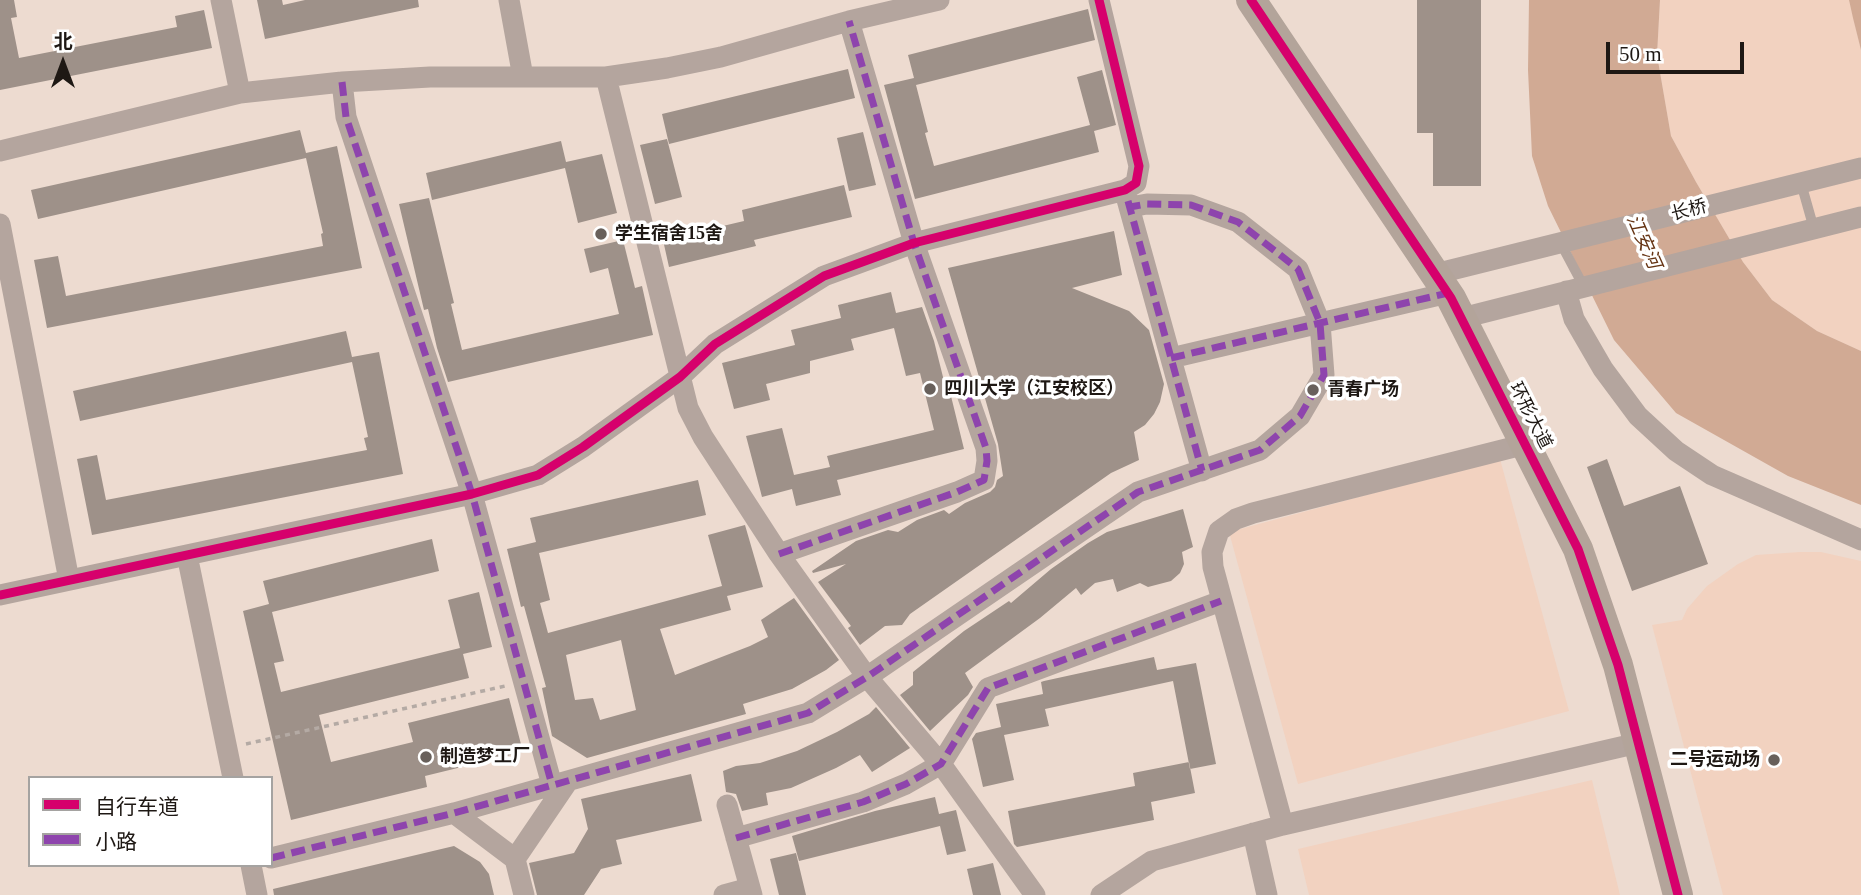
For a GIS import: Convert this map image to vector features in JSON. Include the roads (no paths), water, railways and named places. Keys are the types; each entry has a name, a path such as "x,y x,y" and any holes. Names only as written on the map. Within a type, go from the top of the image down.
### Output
{"street":[{"path":"221,0 240,93"},
{"path":"509,0 523,77"},
{"path":"0,151 240,93 342,82 429,77 606,77 667,68 722,57 861,13 939,0"},
{"path":"1099,0 1139,166 1136,183 1127,199 1202,471"},
{"name":"环形大道","path":"1251,0 1448,295 1578,549 1618,665 1678,895"},
{"path":"779,554 957,492 984,480 987,461 986,448 914,243 861,13"},
{"path":"606,77 688,408 703,437 779,554 867,677 941,764 1035,895"},
{"path":"342,82 346,117 472,494 524,681 560,783"},
{"name":"长桥","path":"1448,295 1562,242 1861,168"},
{"path":"0,595 472,494 538,475 583,447 680,377 715,344 824,276 914,243 1127,199 1147,204 1191,205 1238,222 1298,269 1320,323 1324,375 1300,416 1260,450 1138,492 867,677 808,713 454,813 273,858"},
{"path":"1171,358 1448,295 1579,288 1861,217"},
{"path":"0,224 69,580"},
{"path":"1579,288 1574,319 1602,369 1638,416 1676,452 1712,475 1861,540"},
{"path":"1283,825 1213,567 1212,552 1219,531 1236,519 1253,513 1526,444"},
{"path":"187,555 233,776"},
{"path":"736,838 863,802 906,784 941,764 988,688 1221,601"},
{"path":"1101,895 1152,861 1283,825 1638,743"},
{"path":"515,859 560,783"},
{"path":"724,895 751,891 727,805"},
{"path":"454,813 515,859 524,895"},
{"path":"1253,833 1267,895"},
{"path":"251,867 257,895"}],"lane":[{"path":"1801,183 1814,229"},
{"path":"1562,242 1579,288"}],"water":[{"name":"江安河","path":"1529,0 1660,0 1657,55 1671,136 1696,182 1743,262 1772,300 1817,331 1861,351 1861,505 1788,476 1676,413 1614,340 1548,206 1532,156 1528,70"},
{"path":"1849,0 1861,0 1861,50 1853,18"}],"place":[{"name":"学生宿舍15舍","path":"601,234"},
{"name":"四川大学（江安校区）","path":"930,389"},
{"name":"青春广场","path":"1313,390"},
{"name":"制造梦工厂","path":"426,757"},
{"name":"二号运动场","path":"1774,760"}]}
